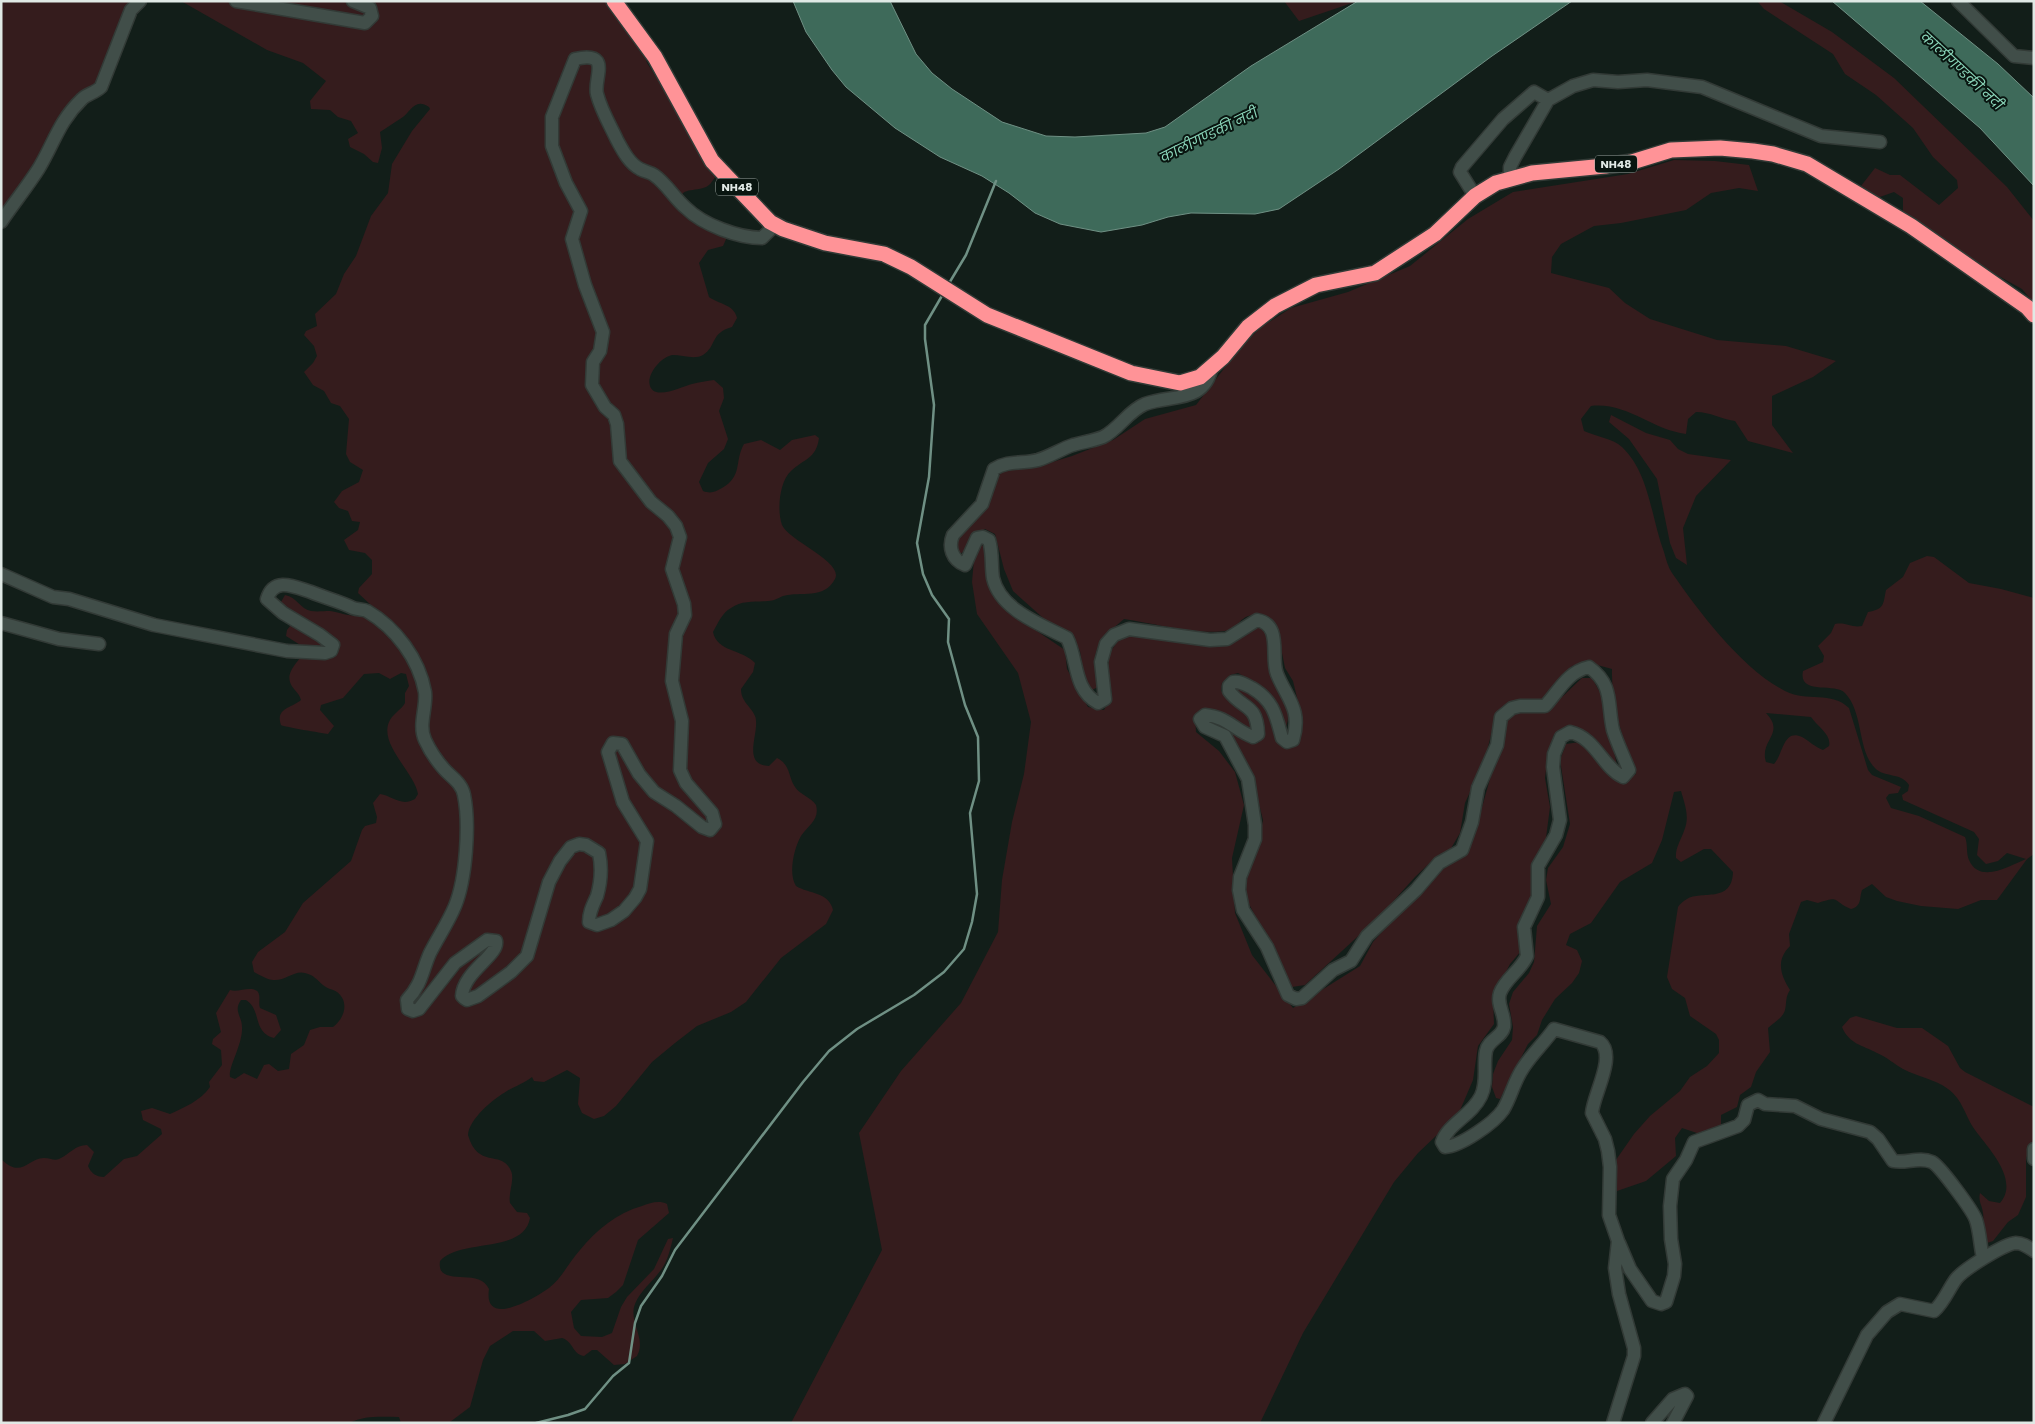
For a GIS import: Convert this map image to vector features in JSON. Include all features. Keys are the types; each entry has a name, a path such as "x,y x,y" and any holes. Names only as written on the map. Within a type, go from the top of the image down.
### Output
{"highway":[{"name":"NH48","path":"614,1 655,58 712,161 770,222 783,229 825,243 884,254 911,267 970,306 1076,352 1149,378 1180,383 1200,377 1223,357 1248,327 1275,306 1316,285 1375,273 1435,234 1475,196 1496,182 1510,177 1632,162 1671,150 1720,148 1754,151 1788,158 1828,175 1911,226 2027,307 2034,315"}],"street":[{"path":"1,222 42,163 55,133 82,98 95,93 101,87 131,10 140,1"},
{"path":"236,1 365,23 372,16 370,8 353,1"},
{"path":"1958,1 2014,56 2034,58"},
{"path":"1,574 53,597 69,599 154,624 287,651 325,653 330,651 332,645 320,635 282,613 268,599 270,590 276,586 288,584 343,602 354,608 366,610 390,629 405,644 412,656 423,685 425,694 424,739 434,757 456,779 464,793 467,843 460,893 450,919 430,953 421,982 407,1000 408,1009 413,1011 419,1009 455,963 487,940 496,941 497,947 495,952 481,962 462,990 464,998 478,996 520,965 527,956 549,882 560,861 571,847 579,844 586,845 598,852 601,864 597,893 589,913 589,922 597,926 611,920 624,911 640,889 647,841 623,802 608,752 610,746 614,743 622,744 639,774 654,792 692,817 702,827 710,830 715,824 712,813 686,783 680,770 682,721 672,681 676,634 685,615 684,604 672,570 680,538 676,526 668,516 651,502 620,461 618,424 614,415 604,408 592,385 593,362 600,351 603,332 572,239 581,211 566,183 552,146 552,117 575,59 586,57 594,60 599,66 596,92 617,139 629,160 640,169 653,174 685,208 712,225 726,229 732,234 748,238 762,238 770,230 770,222"},
{"path":"1510,177 1510,166 1548,100 1573,86 1593,80 1678,82 1718,92 1820,136 1880,142"},
{"path":"1475,196 1460,172 1462,167 1521,101 1534,92 1548,100"},
{"path":"1212,366 1209,377 1197,391 1180,398 1144,405 1123,419 1105,436 1075,444 1036,460 1004,463 994,469 982,504 953,535 951,540 952,552 959,562 965,565 977,538 983,537 989,540 992,552 993,578 997,590 1026,617 1067,638 1079,680 1088,696 1098,703 1105,699 1101,668 1103,650 1110,639 1120,632 1129,629 1142,630 1210,640 1227,639 1257,620 1263,621 1270,629 1275,642 1274,663 1277,674 1292,699 1296,731 1293,740 1287,742 1282,738 1279,720 1274,708 1267,699 1240,682 1233,682 1229,686 1229,692 1245,703 1255,715 1258,734 1253,737 1247,735 1226,719 1205,715 1200,719 1205,727 1225,736 1248,779 1255,825 1254,839 1240,877 1239,890 1243,910 1267,947 1282,986 1288,995 1296,999 1302,998 1333,970 1352,961 1367,936 1416,890 1439,863 1462,850 1472,822 1476,796 1495,752 1499,724 1505,713 1520,706 1545,706 1562,684 1573,674 1589,667 1595,671 1606,686 1610,697 1613,729 1629,770 1623,777 1617,774 1597,750 1576,733 1570,732 1561,738 1554,754 1553,767 1560,820 1556,835 1538,866 1538,897 1524,927 1527,956 1501,991 1499,1001 1503,1029 1488,1045 1486,1051 1485,1082 1481,1097 1471,1112 1447,1134 1442,1142 1445,1147 1469,1137 1497,1118 1508,1100 1521,1070 1541,1048 1554,1028 1600,1042 1607,1050 1607,1057 1592,1113 1606,1145 1610,1167 1609,1215 1630,1269 1652,1301 1661,1304 1666,1302 1674,1276 1670,1206 1674,1176 1684,1162 1694,1142 1738,1126 1744,1120 1748,1105 1758,1100 1765,1104 1795,1106 1821,1119 1870,1132 1878,1139 1894,1161 1903,1163 1923,1160 1934,1163 1974,1213 1983,1258"},
{"path":"1,623 60,639 99,644"},
{"path":"2034,1149 2034,1159"},
{"path":"1614,1423 1634,1356 1633,1340 1619,1294 1615,1268 1618,1241"},
{"path":"1824,1423 1856,1355 1875,1325 1887,1312 1900,1304 1934,1311 1956,1280 1983,1258 2016,1243 2022,1244 2034,1251"},
{"path":"1652,1423 1673,1400 1685,1394 1687,1396 1673,1423"}],"shaded area":[{"path":"1,1 145,1 132,14 107,83 82,103 1,230"},
{"path":"181,1 608,1 642,45 647,63 671,96 717,175 708,186 684,193 679,201 678,208 682,213 727,237 723,246 708,250 699,263 709,297 733,310 737,318 732,327 717,336 703,355 692,357 673,355 660,362 650,376 650,386 657,392 663,392 714,380 723,388 724,398 719,411 728,439 724,449 708,463 699,482 703,491 706,492 717,491 733,479 744,444 761,440 780,450 792,440 815,435 819,438 818,445 813,454 791,471 784,482 779,505 780,519 787,531 832,566 836,572 835,579 825,590 812,594 783,596 772,600 735,605 723,615 713,632 719,643 750,658 755,663 753,672 741,689 744,701 755,716 756,730 753,754 755,760 760,764 769,766 777,758 782,761 797,790 816,805 815,818 801,836 796,847 792,875 796,886 823,897 831,904 833,910 826,924 781,958 746,1002 731,1012 697,1026 675,1043 652,1062 616,1106 604,1116 594,1119 582,1113 578,1104 580,1078 567,1070 544,1082 534,1081 532,1077 501,1095 477,1116 469,1129 468,1135 472,1146 484,1156 502,1161 507,1165 512,1175 510,1203 517,1212 527,1213 530,1218 525,1229 516,1237 449,1254 440,1261 441,1269 445,1274 468,1277 484,1282 489,1289 489,1301 494,1307 502,1309 511,1307 533,1298 549,1288 558,1280 576,1255 600,1229 624,1213 651,1203 661,1202 667,1204 669,1213 638,1240 623,1285 608,1298 581,1300 571,1312 574,1328 581,1336 602,1337 612,1333 621,1307 627,1297 654,1269 668,1239 673,1238 663,1266 635,1304 633,1311 640,1343 637,1356 625,1364 614,1365 597,1350 592,1350 584,1356 580,1355 569,1342 562,1338 545,1341 534,1331 513,1331 490,1346 483,1360 470,1407 450,1422 401,1423 399,1417 380,1417 361,1419 349,1423 1,1423 1,1159 8,1165 19,1168 38,1159 59,1159 76,1148 87,1145 94,1152 88,1166 89,1168 92,1173 104,1177 124,1159 137,1156 162,1134 161,1129 143,1120 141,1111 152,1108 170,1114 197,1100 210,1087 209,1082 222,1065 221,1050 212,1044 213,1039 221,1032 216,1013 230,990 252,989 258,992 260,1008 276,1015 281,1030 274,1038 267,1035 260,1026 251,1004 246,1000 241,1000 238,1010 242,1023 242,1034 231,1067 230,1077 235,1079 244,1073 257,1079 264,1065 269,1064 278,1071 289,1069 291,1054 304,1045 310,1030 320,1027 333,1027 337,1024 343,1015 343,1001 337,992 308,974 301,972 279,980 270,980 254,972 252,962 258,952 285,932 303,903 351,861 362,830 365,826 376,823 377,817 373,803 380,794 405,802 415,799 418,794 411,777 392,748 387,729 390,720 405,703 405,693 409,686 406,674 401,673 390,679 379,673 364,674 343,698 321,705 320,710 334,726 328,734 281,725 280,715 282,712 301,700 289,677 292,668 305,648 286,636 287,630 294,621 281,602 285,595 293,598 307,610 330,611 353,616 364,615 373,607 358,593 359,588 372,574 372,560 365,553 349,550 344,540 358,530 360,522 352,521 348,511 339,508 334,502 342,491 359,482 363,470 350,462 346,454 349,419 340,406 331,403 324,391 313,385 304,372 317,356 314,346 304,335 306,331 317,326 315,314 336,294 344,274 356,256 371,216 388,193 392,164 412,131 430,109 424,104 416,105 404,116 380,132 382,148 378,163 373,162 364,154 350,147 348,139 358,133 351,121 338,117 330,110 311,109 310,101 326,81 303,63 267,50"},
{"path":"1284,1 1358,1 1299,21"},
{"path":"1757,1 1779,1 1832,32 1894,78 2007,187 2034,221 2034,303 2022,289 1963,256 1935,233 1912,220 1903,211 1903,198 1894,192 1877,198 1861,186 1875,168 1890,175 1900,175 1939,205 1958,188 1957,180 1933,157 1913,128 1876,95 1845,74 1833,54 1764,9"},
{"path":"1674,160 1715,161 1749,165 1758,191 1739,188 1711,193 1686,210 1621,223 1594,226 1561,244 1552,257 1551,273 1609,288 1625,303 1650,319 1717,340 1786,346 1836,361 1813,377 1772,396 1772,425 1793,453 1748,441 1735,421 1701,412 1696,412 1688,419 1686,434 1662,427 1616,408 1591,406 1581,419 1584,431 1619,444 1631,458 1639,470 1649,497 1667,563 1671,571 1695,605 1723,639 1753,669 1785,691 1801,696 1835,700 1849,708 1868,770 1872,775 1901,787 1898,793 1889,794 1886,798 1891,808 1919,816 1965,837 1969,860 1980,871 1988,872 2004,869 2026,859 2007,853 1998,861 1986,864 1977,855 1979,839 1974,832 1903,800 1902,795 1908,791 1909,785 1902,778 1879,771 1869,760 1865,752 1855,711 1845,693 1834,688 1811,686 1803,679 1803,671 1823,662 1824,656 1818,646 1831,633 1835,624 1862,626 1868,612 1878,609 1882,605 1886,590 1903,577 1910,563 1927,556 1934,557 1969,583 2034,598 2034,854 2027,859 1997,900 1981,900 1958,909 1921,906 1897,901 1886,897 1872,884 1862,890 1860,902 1855,908 1851,909 1834,899 1818,903 1807,900 1801,902 1789,934 1790,946 1781,962 1782,973 1790,990 1785,1010 1780,1018 1768,1028 1770,1052 1756,1072 1751,1087 1740,1095 1737,1107 1721,1115 1721,1127 1706,1136 1682,1128 1675,1138 1676,1156 1646,1181 1617,1191 1604,1177 1634,1134 1650,1116 1680,1091 1690,1077 1707,1066 1719,1053 1719,1040 1716,1034 1690,1016 1685,998 1672,989 1667,977 1678,907 1684,901 1693,897 1722,892 1731,882 1733,872 1711,849 1704,849 1681,862 1676,858 1677,847 1687,821 1681,791 1674,792 1662,840 1652,863 1620,882 1591,923 1570,934 1566,945 1577,950 1582,961 1579,973 1572,983 1555,999 1542,1020 1537,1035 1528,1044 1500,1099 1496,1098 1492,1087 1493,1074 1498,1061 1512,1040 1513,1027 1509,1004 1513,992 1529,973 1534,962 1537,926 1551,904 1546,880 1548,868 1563,847 1570,824 1560,760 1566,744 1580,742 1621,782 1636,774 1622,735 1616,710 1612,669 1590,663 1572,666 1562,675 1542,703 1496,715 1485,759 1465,803 1460,833 1450,850 1436,857 1380,916 1305,985 1292,987 1249,904 1243,885 1259,841 1263,820 1251,772 1206,724 1209,719 1247,740 1258,743 1264,736 1232,690 1234,685 1254,694 1261,700 1272,715 1284,743 1300,710 1293,681 1285,668 1279,638 1270,619 1252,615 1243,619 1231,629 1214,632 1189,630 1124,619 1101,641 1097,648 1095,664 1098,687 1092,690 1084,676 1080,651 1070,633 1052,626 1013,591 1004,569 995,534 985,529 973,537 967,549 960,554 955,544 959,533 995,478 1004,471 1036,467 1072,456 1113,440 1145,419 1196,405 1236,353 1260,328 1291,308 1348,292 1410,266 1468,219 1513,192 1628,174","holes":["1766,713 1811,717 1826,734 1829,746 1823,750 1802,737 1791,736 1787,739 1774,764 1766,762 1766,748 1773,732 1771,720"]},
{"path":"1611,415 1646,433 1670,440 1678,449 1688,454 1731,460 1696,496 1683,528 1687,565 1676,558 1670,543 1657,479 1629,439 1609,422"},
{"path":"986,545 990,590 1004,609 1065,650 1067,669 1088,707 1104,710 1112,694 1107,673 1110,652 1120,638 1137,635 1198,642 1259,626 1264,630 1278,665 1286,694 1288,719 1285,729 1279,710 1269,695 1238,673 1230,675 1222,683 1221,691 1247,712 1251,723 1250,730 1224,715 1204,712 1195,714 1196,732 1219,751 1235,772 1244,805 1232,858 1235,913 1252,955 1293,1008 1360,966 1373,942 1396,916 1426,889 1447,863 1459,860 1472,843 1505,725 1513,712 1545,709 1559,700 1582,678 1592,678 1601,694 1617,765 1585,732 1569,725 1554,735 1548,754 1545,778 1550,807 1546,838 1536,857 1532,894 1517,930 1521,951 1510,964 1493,997 1494,1024 1478,1046 1473,1080 1458,1115 1418,1153 1394,1182 1303,1333 1260,1423 791,1423 882,1250 859,1133 901,1071 961,1003 998,932 1002,880 1012,822 1024,774 1031,722 1018,673 977,614 972,582 974,559 979,546"},
{"path":"1856,1016 1897,1028 1922,1028 1948,1046 1960,1068 1965,1072 2034,1107 2034,1142 2026,1158 2026,1197 2018,1215 2008,1222 1993,1241 1987,1243 1984,1239 1982,1228 1983,1210 1980,1193 1989,1201 2000,1203 2005,1194 2006,1184 2004,1175 1994,1155 1975,1130 1953,1093 1938,1083 1903,1069 1884,1056 1852,1041 1848,1037 1842,1027 1850,1018"}],"water":[{"name":"कालीगण्डकी नदी","path":"793,1 890,1 916,54 932,73 952,89 1002,122 1046,136 1075,137 1146,133 1165,127 1251,66 1358,1 1572,1 1492,56 1339,169 1279,209 1255,214 1191,213 1168,217 1142,225 1101,232 1060,224 1035,213 1009,193 982,176 940,157 895,128 846,87 832,70 806,32"},
{"name":"कालीगण्डकी नदी","path":"1832,1 1920,1 1998,64 2034,98 2034,186 1980,128"}],"waterway":[{"path":"948,285 966,255 996,181"},
{"path":"536,1423 585,1409 613,1376 629,1363 635,1323 641,1306 662,1276 675,1250 803,1082 829,1051 857,1029 914,995 944,972 964,949 972,922 977,894 970,813 979,781 978,737 965,705 948,642 949,619 932,595 923,574 917,543 929,477 934,405 925,339 925,325 943,294"}]}
